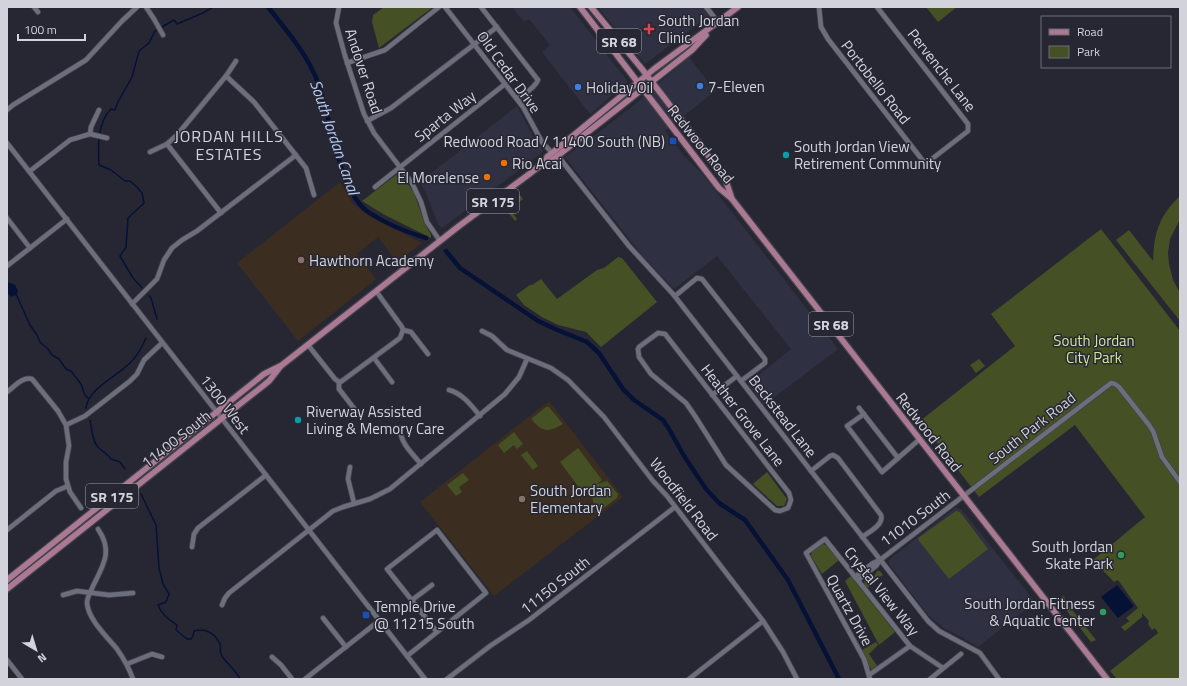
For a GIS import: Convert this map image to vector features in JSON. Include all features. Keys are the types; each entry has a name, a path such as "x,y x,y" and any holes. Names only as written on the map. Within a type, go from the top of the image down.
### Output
{"main road":[{"name":"Redwood Road","path":"580,7 718,188 732,199 1107,679"},
{"name":"Redwood Road","path":"591,7 647,75 726,181 732,199"},
{"name":"11400 South","path":"546,161 551,161 558,156 643,90 692,50 718,22 738,7"},
{"name":"11400 South","path":"7,580 264,374 282,365 308,345 440,241 546,161 547,157 637,82 713,27"},
{"name":"11400 South","path":"7,589 269,381 282,365"}],"street":[{"path":"34,7 38,12"},
{"path":"146,7 163,35"},
{"name":"Andover Road","path":"339,7 336,23 347,63 367,121 374,133 412,183 421,202 427,222 440,241"},
{"path":"347,63 385,50 439,7"},
{"name":"Old Cedar Drive","path":"445,7 517,99 542,142 552,153"},
{"path":"481,7 538,80 537,83 517,99"},
{"path":"706,7 718,22"},
{"name":"Portobello Road","path":"819,7 821,27 828,39 921,159 928,162 968,131"},
{"name":"Pervenche Lane","path":"877,7 967,122 969,126 968,131"},
{"path":"7,110 86,60 136,8"},
{"path":"367,121 391,108 497,27"},
{"path":"150,152 167,144 188,123 226,76 236,61"},
{"path":"226,76 254,102 306,168 314,195"},
{"name":"Sparta Way","path":"375,187 505,84"},
{"path":"90,134 91,127 99,110"},
{"path":"30,171 70,140 90,134 107,138"},
{"name":"1300 West","path":"7,143 425,679"},
{"path":"167,144 221,213"},
{"path":"132,304 157,279 164,260 172,248 221,213 296,155"},
{"name":"Beckstead Lane","path":"558,156 622,237 675,296 928,621 939,631 980,653 999,679"},
{"path":"7,218 30,248"},
{"path":"7,266 67,219"},
{"path":"675,296 697,278 702,279 765,359 765,363 741,381"},
{"path":"338,382 345,380 400,338 403,330 402,327 376,291"},
{"path":"403,330 411,332 428,354"},
{"name":"Woodfield Road","path":"482,332 492,336 507,350 560,373 576,387 604,417 763,621 797,679"},
{"name":"Heather Grove Lane","path":"658,333 665,334 712,394 789,492 791,500 790,504 784,510 778,511 726,465 686,403 651,374 639,357 639,347 658,333"},
{"path":"66,425 85,416 130,381 137,374 144,360 162,343"},
{"path":"308,345 338,382 339,389 356,411"},
{"path":"374,358 392,382"},
{"path":"222,605 229,593 333,511 370,499 390,489 421,464 498,401 514,385 524,369 527,359"},
{"path":"712,394 737,376"},
{"path":"7,392 24,379 32,379 58,411 66,425 69,439 66,471 68,486 73,498 81,508"},
{"name":"South Park Road","path":"964,496 1108,385 1115,384 1153,431 1162,457 1180,482"},
{"path":"449,390 460,395 480,416"},
{"path":"859,408 898,458"},
{"path":"864,414 847,426 882,472 920,439"},
{"path":"400,428 402,440 421,464"},
{"path":"811,471 832,455 838,458 882,518 881,522 862,537"},
{"path":"350,467 348,479 354,503"},
{"path":"192,546 194,534 198,528 266,475"},
{"path":"7,530 56,491 68,486"},
{"name":"11010 South","path":"857,578 873,563 880,560 964,496"},
{"name":"11150 South","path":"447,679 490,646 529,620 675,507"},
{"path":"98,529 105,541 106,555 102,568 87,601 91,616 126,664 134,679"},
{"path":"407,656 486,594 437,530 388,569 437,632"},
{"name":"Crystal View Way","path":"806,553 825,539 910,646 943,668"},
{"name":"Quartz Drive","path":"806,553 864,659 869,677"},
{"path":"412,600 432,585"},
{"path":"63,595 77,591 109,595 133,593"},
{"path":"323,618 346,647"},
{"path":"305,679 380,620"},
{"path":"689,679 763,621"},
{"path":"869,677 910,646"},
{"path":"126,664 152,654 162,657"},
{"path":"930,679 961,654"},
{"path":"272,657 281,665 292,679"},
{"path":"7,660 22,679"}],"shaded area":[{"path":"512,7 570,7 628,82 590,114 542,52 550,45 529,19 524,22"},
{"path":"598,7 711,7 714,12 645,64"},
{"path":"689,57 715,91 665,131 685,157 703,175 838,349 764,405 749,383 791,349 717,256 674,289 641,254 565,157 634,105"},
{"path":"517,106 534,138 543,150 540,154 442,228 438,224 420,182"},
{"name":"Hawthorn Academy","path":"340,182 353,204 369,216 422,243 397,262 378,237 357,254 376,279 298,341 237,263"},
{"name":"South Jordan Elementary","path":"549,401 623,497 494,596 420,502"},
{"path":"955,508 962,510 1035,602 978,647 944,628 928,615 889,564 889,560"}],"green space":[{"path":"384,7 433,7 379,48 372,22 373,15"},
{"path":"926,7 957,7 938,22"},
{"path":"400,172 414,193 431,238 383,214 362,201"},
{"path":"520,195 523,199 510,209 517,219 515,221 504,207"},
{"path":"1180,196 1180,219 1170,239 1168,253 1173,280 1180,293 1180,321 1116,240 1129,230 1153,261 1156,233 1162,218"},
{"name":"South Jordan City Park","path":"1101,229 1180,331 1180,679 1117,679 1110,671 1158,633 1155,628 1152,630 1148,624 1149,621 1142,613 1142,617 1125,631 1121,627 1130,622 1126,618 1138,608 1118,580 1114,582 1093,560 1145,517 1075,425 979,497 920,421 1015,346 991,314"},
{"path":"618,257 622,258 657,302 601,347 586,332 558,325 542,317 524,305 516,295 541,279 557,299 597,270 604,268"},
{"path":"979,359 985,366 976,373 970,365"},
{"path":"546,407 549,407 563,424 553,429 546,430 539,427 531,419"},
{"path":"514,432 523,444 517,449 514,445 504,453 498,445"},
{"path":"578,448 602,480 584,494 560,462"},
{"path":"527,451 538,466 533,470 521,455"},
{"path":"767,472 787,499 784,506 777,506 753,484"},
{"path":"463,473 469,480 459,487 462,492 456,496 447,485"},
{"path":"607,481 618,494 617,498 601,510 596,507 592,498 592,492 597,484"},
{"path":"956,511 960,512 988,549 949,579 918,538"},
{"path":"821,544 827,545 839,560 822,574 811,556 812,552"},
{"path":"877,571 880,571 883,575 873,581 868,588 864,581 875,575"},
{"path":"851,576 895,632 879,645 845,581"},
{"path":"1064,596 1066,602 1096,640 1091,642 1059,601 1061,597"},
{"path":"876,642 878,645 869,654 878,667 872,670 868,666 862,650"}],"water":[{"path":"8,282 15,285 18,291 16,295 11,297 7,293"},
{"path":"1117,585 1134,606 1118,618 1101,597"}],"waterway":[{"path":"142,288 133,278 120,256 126,247 128,218 144,203 142,193 130,181 125,181 111,170 99,165 99,136 101,128 106,115 111,109 115,110 132,77 139,51 149,43 155,31 174,20 177,24 213,7"},
{"name":"South Jordan Canal","path":"268,7 303,53 314,73 323,98 342,171 358,202 368,212 389,224 426,238"},
{"name":"South Jordan Canal","path":"446,251 460,268 538,321 587,342 599,353 623,389 634,400 663,420 684,456 706,489 719,503 745,520 788,580 839,679"},
{"path":"16,294 30,325 40,342 52,355 59,359 66,369 71,371 81,384 85,395 88,398"},
{"path":"149,296 151,298 157,319"},
{"path":"86,408 92,394 133,359 140,351 146,338"},
{"path":"90,420 97,446 111,459 120,462 125,469"},
{"path":"141,494 156,525 159,568 163,584 169,594 166,602 158,605 159,608 171,621 177,625 176,630 187,639 191,639 194,631 198,630 206,631 212,634 220,644 220,652 222,656 240,679"}],"place":[{"name":"South Jordan Clinic","path":"649,29"},
{"name":"7-Eleven","path":"700,86"},
{"name":"Holiday Oil","path":"578,87"},
{"name":"Redwood Road / 11400 South (NB)","path":"673,141"},
{"name":"South Jordan View Retirement Community","path":"786,155"},
{"name":"Rio Acai","path":"504,163"},
{"name":"El Morelense","path":"487,177"},
{"name":"Hawthorn Academy","path":"301,260"},
{"name":"Riverway Assisted Living & Memory Care","path":"298,420"},
{"name":"South Jordan Elementary","path":"522,499"},
{"name":"South Jordan Skate Park","path":"1121,555"},
{"name":"South Jordan Fitness & Aquatic Center","path":"1103,612"},
{"name":"Temple Drive @ 11215 South","path":"366,615"}],"district":[{"name":"JORDAN HILLS ESTATES","path":"229,145"}]}
